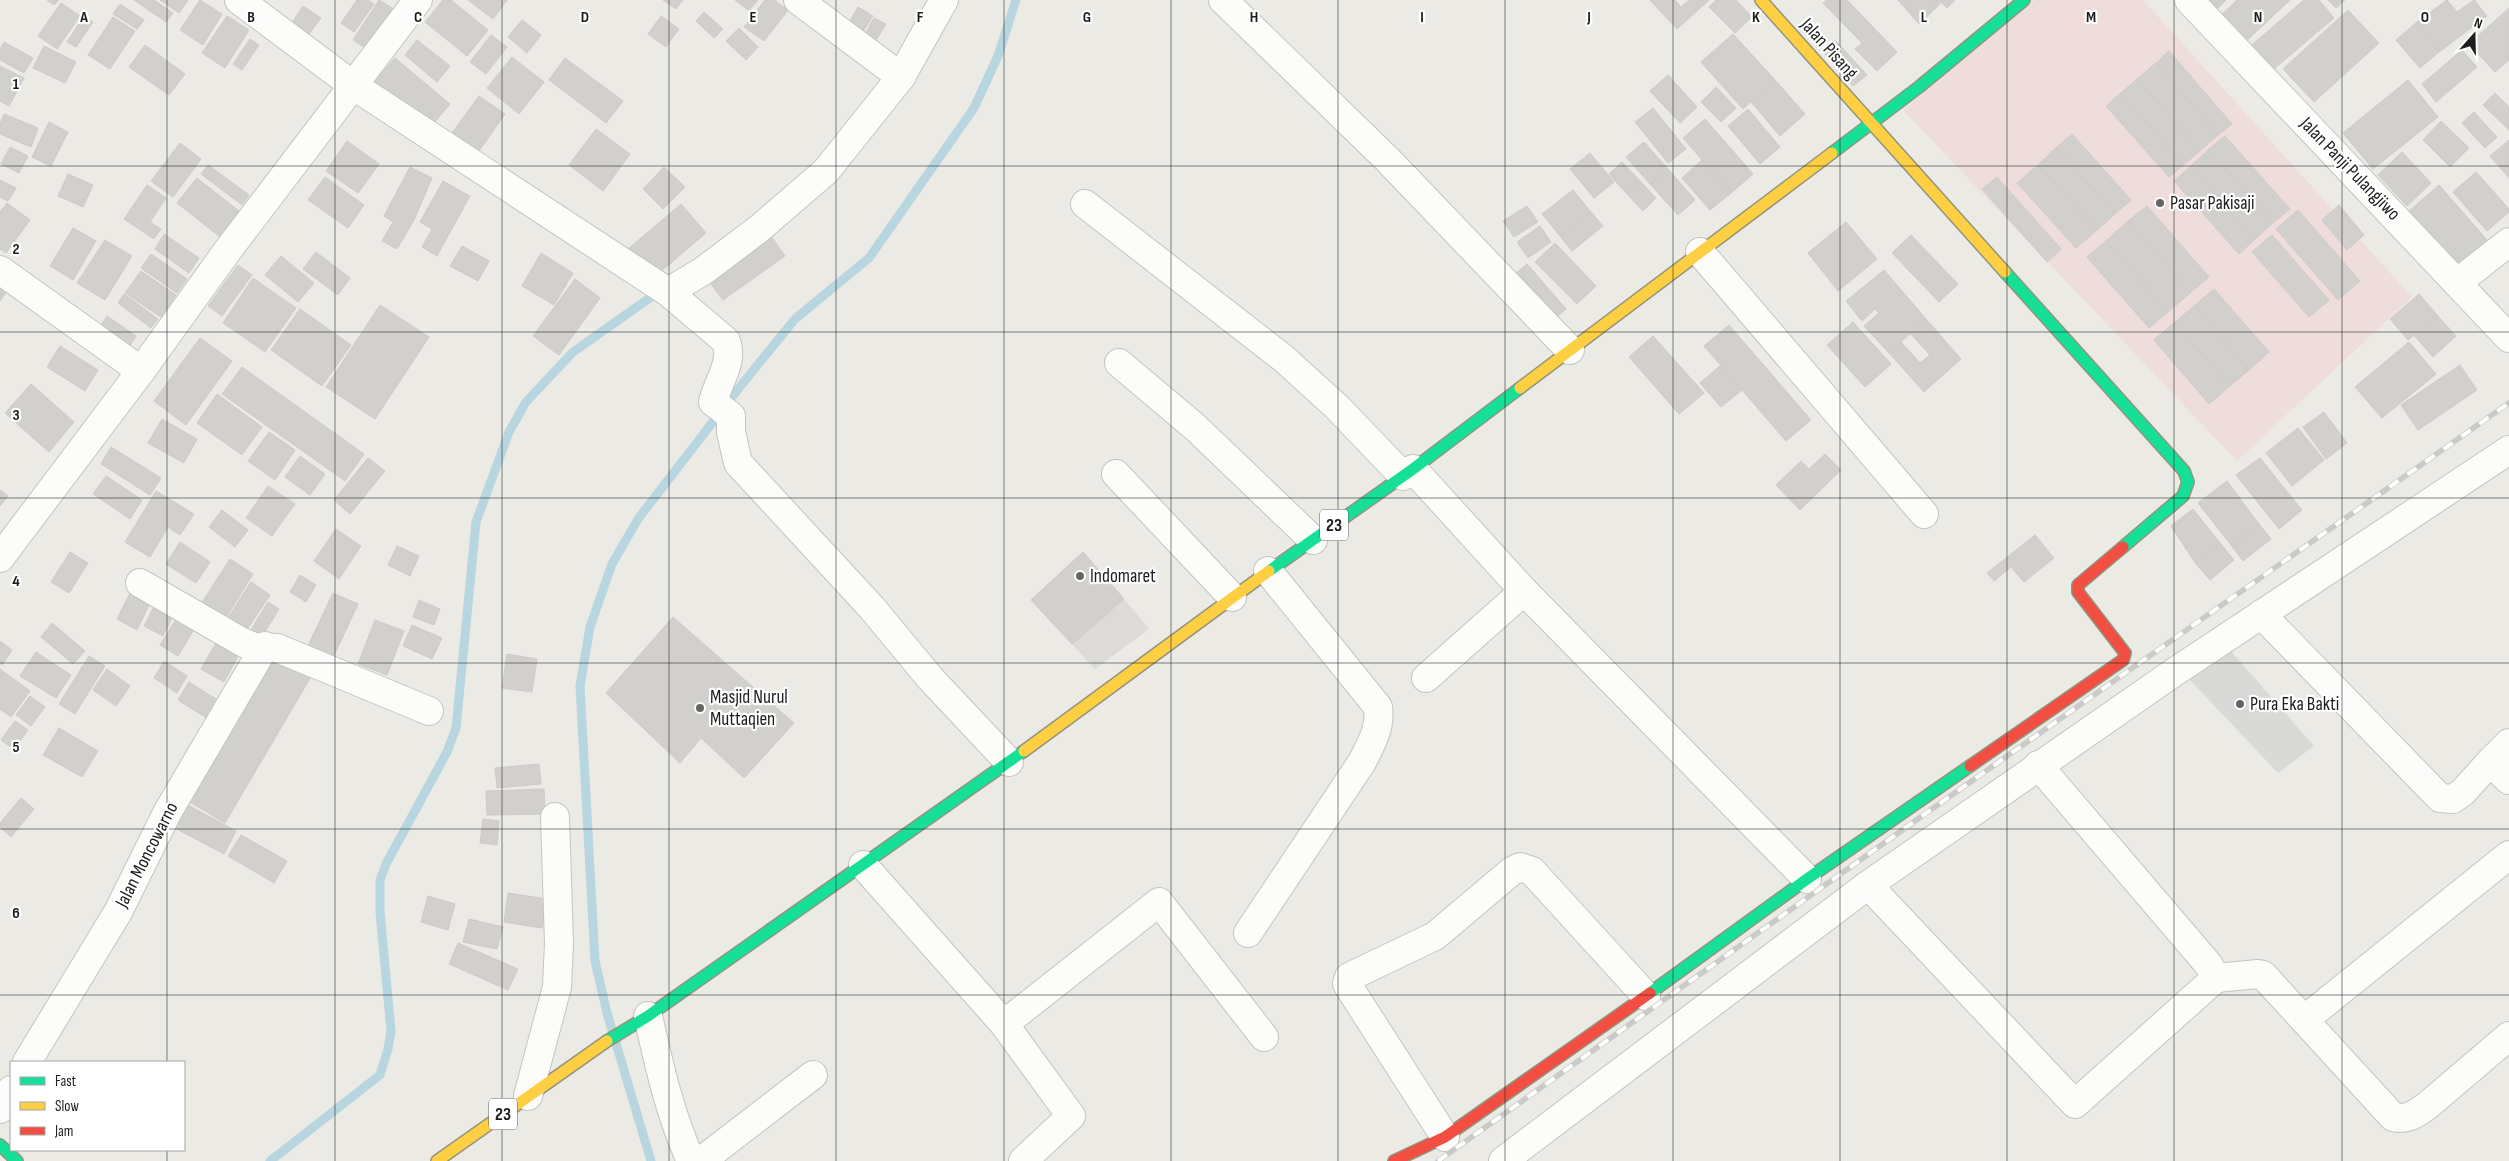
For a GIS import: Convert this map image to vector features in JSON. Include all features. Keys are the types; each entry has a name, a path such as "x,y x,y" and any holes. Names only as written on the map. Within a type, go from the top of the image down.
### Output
{"main road":[{"name":"Jalan Pisang","path":"1761,0 2184,471 2188,482 2182,496 2078,585 2078,592 2125,653 2123,660 1807,879"},
{"name":"23","path":"437,1161 569,1067 863,865 1008,762 1268,571 1408,473 1919,87 2024,0"},
{"path":"1394,1161 1445,1137 1646,996 1807,879"},
{"path":"0,1145 17,1161"}],"street":[{"path":"239,0 354,86 663,288 726,341 730,350 728,364 716,386 731,432 738,463 872,608 930,678 1008,762"},
{"path":"0,558 141,371 228,250 418,0"},
{"path":"798,0 901,77"},
{"path":"663,288 703,271 760,228 826,172 901,77 944,0"},
{"path":"1223,0 1388,160 1570,350"},
{"name":"Jalan Panji Pulangjiwo","path":"2189,0 2509,338"},
{"path":"1085,204 1283,358 1337,406 1408,473 1807,879"},
{"path":"2458,282 2509,242"},
{"path":"1700,252 1924,514"},
{"path":"0,270 141,371"},
{"path":"1119,363 1195,427 1313,540"},
{"path":"1503,1161 1868,885 2038,765 2261,614 2509,450"},
{"path":"1116,474 1232,597"},
{"path":"1248,933 1362,762 1376,733 1380,719 1378,707 1268,571"},
{"path":"140,583 242,642 254,647 276,648 429,711"},
{"path":"1426,678 1524,591"},
{"path":"2261,614 2440,798 2453,799 2499,771 2509,743"},
{"name":"Jalan Moncowarno","path":"28,1061 118,912 167,813 265,646"},
{"path":"2038,765 2208,964 2216,978"},
{"path":"528,1096 557,987 559,943 555,817"},
{"path":"2304,1020 2509,855"},
{"path":"863,865 1004,1024 1071,1116 1023,1161"},
{"path":"1445,1137 1348,984 1350,977 1435,936 1512,871 1520,867 1532,871 1646,996"},
{"path":"1868,885 2075,1104 2216,978 2258,974 2263,976 2393,1117 2400,1119 2415,1115 2509,1036"},
{"path":"1004,1024 1159,902 1264,1037"},
{"path":"637,1022 662,1077 682,1141 691,1161"},
{"path":"701,1161 813,1075"},
{"path":"0,1109 10,1092"}],"shaded area":[{"name":"Pasar Pakisaji","path":"2035,0 2143,0 2412,297 2237,461 1903,110"},
{"path":"1124,599 1149,629 1095,669 1072,644"},
{"name":"Pura Eka Bakti","path":"2230,650 2314,746 2278,773 2189,679"}],"building":[{"path":"47,0 59,0 54,5"},
{"path":"134,0 154,0 173,13 166,22"},
{"path":"160,0 188,0 179,13"},
{"path":"200,0 222,14 203,45 180,30"},
{"path":"357,0 368,0 374,4 354,32 341,23"},
{"path":"379,0 397,11 370,51 353,40"},
{"path":"443,0 451,0 488,30 467,56 425,22"},
{"path":"468,0 507,0 493,19"},
{"path":"663,0 683,0 676,9"},
{"path":"735,0 758,0 749,11"},
{"path":"765,0 774,0 788,10 764,41 744,27"},
{"path":"1650,0 1675,0 1681,7 1689,0 1709,0 1677,29"},
{"path":"1716,0 1736,0 1752,17 1735,33 1709,7"},
{"path":"1827,0 1847,0 1897,52 1877,71 1855,49 1862,43 1823,3"},
{"path":"1898,0 1928,0 1936,8 1919,24"},
{"path":"1928,0 1955,0 1947,8 1941,2 1936,8"},
{"path":"2206,0 2226,0 2216,10"},
{"path":"2237,0 2290,0 2242,45 2218,18"},
{"path":"2304,0 2319,0 2334,18 2268,74 2247,49"},
{"path":"2328,0 2345,0 2336,8"},
{"path":"2447,0 2457,12 2474,0 2487,16 2439,52 2417,22"},
{"path":"61,3 80,16 57,49 38,36"},
{"path":"120,4 144,20 137,29 113,14"},
{"path":"303,6 321,18 309,34 292,23"},
{"path":"858,7 873,16 862,33 848,24"},
{"path":"2509,8 2509,60 2495,72 2469,44"},
{"path":"2348,10 2379,43 2314,102 2283,69"},
{"path":"704,12 723,29 714,38 696,21"},
{"path":"84,16 93,22 76,47 67,42"},
{"path":"227,16 249,30 225,68 202,53"},
{"path":"661,16 679,29 666,47 648,34"},
{"path":"113,17 135,31 110,69 88,55"},
{"path":"874,18 886,24 875,42 864,36"},
{"path":"522,20 541,35 527,53 508,37"},
{"path":"2417,22 2439,52 2420,68 2396,40"},
{"path":"739,28 758,47 746,60 726,41"},
{"path":"1733,34 1775,80 1743,109 1701,62"},
{"path":"491,35 507,47 486,74 470,62"},
{"path":"250,39 259,45 242,70 233,64"},
{"path":"417,40 450,66 437,82 405,55"},
{"path":"1836,41 1867,75 1853,86 1823,52"},
{"path":"4,42 33,58 24,73 0,60 0,49"},
{"path":"145,45 185,74 169,95 129,67"},
{"path":"44,46 76,62 65,83 33,68"},
{"path":"2462,50 2477,67 2436,102 2422,84"},
{"path":"2169,51 2232,124 2218,135 2156,63"},
{"path":"512,57 544,82 519,114 487,88"},
{"path":"395,58 450,104 428,130 373,83"},
{"path":"565,58 623,101 606,123 549,80"},
{"path":"2156,63 2218,135 2200,151 2137,79"},
{"path":"0,66 24,78 9,106 0,101"},
{"path":"1668,75 1697,107 1680,123 1650,91"},
{"path":"2137,79 2200,151 2183,165 2121,93"},
{"path":"1775,80 1805,114 1780,136 1751,102"},
{"path":"2408,80 2438,117 2373,169 2343,133"},
{"path":"1716,87 1736,108 1721,122 1701,102"},
{"path":"2121,93 2183,165 2169,177 2106,106"},
{"path":"2495,93 2509,107 2509,130 2483,105"},
{"path":"479,96 505,114 479,151 452,133"},
{"path":"1653,108 1686,149 1668,163 1635,122"},
{"path":"1748,109 1780,147 1760,164 1728,126"},
{"path":"2474,112 2497,137 2485,148 2462,123"},
{"path":"4,114 38,128 31,147 0,134 0,124"},
{"path":"1705,119 1753,174 1731,193 1683,138"},
{"path":"2441,121 2469,148 2450,167 2423,140"},
{"path":"49,122 68,132 51,166 32,157"},
{"path":"596,129 630,154 603,191 569,165"},
{"path":"2072,134 2131,200 2115,214 2056,148"},
{"path":"2225,136 2290,209 2273,223 2208,150"},
{"path":"2509,140 2509,178 2490,156"},
{"path":"347,141 379,164 358,193 326,171"},
{"path":"1644,142 1668,169 1650,184 1626,157"},
{"path":"180,143 201,159 173,197 151,181"},
{"path":"10,147 28,156 19,173 1,164"},
{"path":"2056,148 2115,214 2097,230 2038,165"},
{"path":"2208,150 2273,223 2255,239 2190,167"},
{"path":"2402,152 2431,183 2407,206 2378,175"},
{"path":"1590,153 1614,182 1594,198 1570,169"},
{"path":"1702,160 1731,193 1710,210 1682,178"},
{"path":"1622,162 1641,182 1627,194 1609,174"},
{"path":"208,165 249,195 242,205 201,174"},
{"path":"2038,165 2097,230 2076,248 2017,183"},
{"path":"410,167 432,178 414,220 397,249 382,241 393,222 384,216"},
{"path":"664,167 685,187 663,209 643,189"},
{"path":"2190,167 2255,239 2239,254 2174,181"},
{"path":"1668,169 1695,200 1678,215 1650,184"},
{"path":"2476,172 2509,209 2509,212 2487,231 2453,192"},
{"path":"68,174 93,185 83,207 58,196"},
{"path":"325,177 364,205 348,228 308,200"},
{"path":"1997,177 2061,249 2047,262 1982,189"},
{"path":"197,178 239,211 219,236 177,203"},
{"path":"0,180 16,188 8,201 0,197"},
{"path":"443,181 470,196 437,256 422,247 432,229 420,222"},
{"path":"1641,182 1656,198 1643,211 1627,194"},
{"path":"147,185 166,198 150,222 161,229 154,239 124,219"},
{"path":"2439,185 2494,248 2464,274 2408,212"},
{"path":"1573,190 1591,212 1560,236 1542,214"},
{"path":"7,203 30,220 6,253 0,249 0,212"},
{"path":"681,204 706,233 652,279 627,250"},
{"path":"2339,205 2364,235 2347,250 2322,220"},
{"path":"1527,206 1538,222 1514,237 1503,221"},
{"path":"2147,206 2209,277 2190,293 2128,221"},
{"path":"2298,210 2360,281 2338,300 2276,229"},
{"path":"1591,212 1603,226 1572,251 1560,236"},
{"path":"2128,221 2190,293 2168,312 2106,241"},
{"path":"1846,222 1877,259 1838,291 1808,253"},
{"path":"1540,226 1551,242 1528,258 1517,242"},
{"path":"73,228 96,241 73,280 50,266"},
{"path":"164,234 199,258 189,273 155,249"},
{"path":"1911,235 1958,284 1939,302 1892,253"},
{"path":"2272,235 2329,300 2309,317 2252,252"},
{"path":"771,236 785,256 723,300 708,280"},
{"path":"105,240 132,256 105,300 77,283"},
{"path":"2106,241 2168,312 2149,328 2087,257"},
{"path":"1555,243 1596,286 1577,304 1535,262"},
{"path":"462,246 489,261 478,281 450,266"},
{"path":"316,252 350,278 338,295 303,269"},
{"path":"541,253 573,273 554,305 522,286"},
{"path":"151,254 187,279 177,293 141,268"},
{"path":"281,256 314,283 298,302 265,275"},
{"path":"1527,264 1566,309 1547,325 1509,279"},
{"path":"238,265 252,275 222,316 208,306"},
{"path":"1884,270 1926,319 1889,353 1864,326 1879,313 1875,309 1862,321 1846,301"},
{"path":"141,271 176,295 161,317 125,293"},
{"path":"0,275 12,284 0,301"},
{"path":"253,278 296,308 265,352 223,323"},
{"path":"575,279 600,298 559,355 533,336"},
{"path":"2214,289 2269,352 2249,370 2194,306"},
{"path":"124,294 158,319 151,328 118,303"},
{"path":"2419,294 2437,315 2408,340 2390,319"},
{"path":"380,305 429,337 375,419 326,387"},
{"path":"2194,306 2249,370 2230,386 2174,323"},
{"path":"300,309 351,345 322,386 271,350"},
{"path":"2437,315 2456,336 2433,357 2414,335"},
{"path":"107,316 136,336 127,350 98,330"},
{"path":"1926,319 1961,359 1924,392 1889,353 1901,342 1920,363 1930,355 1910,333"},
{"path":"1853,322 1891,364 1865,387 1827,345"},
{"path":"2174,323 2230,386 2209,404 2154,340"},
{"path":"1729,325 1811,420 1786,441 1704,346"},
{"path":"1653,336 1704,393 1679,414 1629,357"},
{"path":"200,338 232,361 186,425 154,401"},
{"path":"2409,342 2436,374 2382,418 2355,387"},
{"path":"60,346 98,370 85,391 47,367"},
{"path":"1721,365 1742,390 1721,407 1700,383"},
{"path":"2460,365 2477,390 2418,430 2401,405"},
{"path":"242,367 364,454 345,481 222,394"},
{"path":"31,384 74,422 49,452 5,413"},
{"path":"217,394 262,427 242,455 197,423"},
{"path":"2324,412 2347,443 2326,459 2303,427"},
{"path":"162,419 197,439 184,463 148,443"},
{"path":"2298,428 2324,460 2292,486 2266,453"},
{"path":"269,432 295,450 275,480 248,461"},
{"path":"111,447 161,478 150,495 101,464"},
{"path":"1825,454 1841,470 1800,510 1776,485 1801,461 1809,469"},
{"path":"300,456 325,474 310,495 285,477"},
{"path":"368,458 385,471 350,514 334,500"},
{"path":"2260,458 2302,510 2279,529 2236,475"},
{"path":"106,476 142,500 130,519 93,494"},
{"path":"2227,481 2259,524 2231,545 2198,503"},
{"path":"268,486 295,504 272,536 246,518"},
{"path":"0,490 8,496 0,506"},
{"path":"156,491 194,514 180,535 168,527 150,557 125,542"},
{"path":"2193,509 2220,543 2196,564 2171,526"},
{"path":"222,510 248,530 235,547 209,527"},
{"path":"2259,524 2271,539 2243,561 2231,545"},
{"path":"336,529 361,546 339,579 314,561"},
{"path":"2035,535 2054,558 2024,582 2011,567 1994,581 1987,573"},
{"path":"180,542 210,562 196,583 166,564"},
{"path":"2220,543 2234,560 2210,580 2196,564"},
{"path":"397,546 419,556 410,576 388,565"},
{"path":"70,552 88,563 69,593 51,582"},
{"name":"Indomaret","path":"1083,552 1124,599 1072,644 1031,600"},
{"path":"230,559 253,574 225,619 201,604"},
{"path":"300,575 316,585 306,602 290,592"},
{"path":"251,582 270,595 246,631 227,619"},
{"path":"130,593 150,603 137,630 117,619"},
{"path":"333,593 358,604 332,660 307,648"},
{"path":"419,600 440,609 434,625 413,617"},
{"path":"268,602 279,609 260,640 249,633"},
{"path":"155,605 174,614 163,636 144,626"},
{"path":"182,610 199,621 178,656 160,645"},
{"name":"Masjid Nurul Muttaqien","path":"673,617 794,723 744,778 701,738 680,763 606,693"},
{"path":"375,620 404,631 387,675 358,664"},
{"path":"52,623 85,651 73,664 41,637"},
{"path":"412,625 442,638 432,659 403,646"},
{"path":"220,636 242,649 224,682 201,669"},
{"path":"0,641 12,650 2,665 0,663"},
{"path":"36,652 71,675 56,698 20,676"},
{"path":"275,654 312,675 225,823 188,801"},
{"path":"507,654 537,659 532,692 502,688"},
{"path":"89,656 105,666 75,714 59,704"},
{"path":"164,661 187,676 177,693 154,678"},
{"path":"0,669 30,691 11,717 0,709"},
{"path":"107,669 130,686 116,706 93,690"},
{"path":"189,682 224,704 213,722 178,700"},
{"path":"30,696 45,707 31,726 16,715"},
{"path":"15,721 28,730 14,749 1,740"},
{"path":"59,728 98,751 82,777 43,755"},
{"path":"539,764 541,784 497,788 495,768"},
{"path":"544,789 545,814 487,815 486,791"},
{"path":"21,798 34,809 11,837 0,827 0,823"},
{"path":"186,804 236,831 224,854 173,827"},
{"path":"483,819 499,821 497,845 480,843"},
{"path":"241,835 287,861 274,883 228,856"},
{"path":"508,893 547,899 542,928 504,922"},
{"path":"428,896 455,904 448,930 421,922"},
{"path":"469,919 503,927 497,949 463,942"},
{"path":"458,943 518,969 508,990 449,964"}],"waterway":[{"path":"651,1161 607,1013 595,961 580,686 590,627 612,564 638,519 795,319 869,258 974,108 998,56 1016,0"},
{"path":"270,1161 380,1075 391,1031 380,912 380,880 386,864 447,752 456,728 476,522 509,432 526,402 573,352 661,290"}],"railway":[{"path":"1438,1161 1922,816 2509,403"}],"traffic: fast":[{"path":"1832,153 1919,87 2024,0"},
{"path":"2005,272 2184,471 2188,482 2183,496 2123,547"},
{"path":"1269,571 1413,469 1520,388"},
{"path":"607,1041 648,1016 1024,751"},
{"path":"1650,993 1807,879 1970,766"},
{"path":"0,1145 17,1161"}],"traffic: slow":[{"path":"1761,0 2005,272"},
{"path":"1520,388 1832,153"},
{"path":"1024,751 1269,571"},
{"path":"437,1161 607,1041"}],"traffic: jam":[{"path":"1970,766 2123,660 2125,653 2078,592 2078,585 2123,547"},
{"path":"1394,1161 1445,1137 1650,993"}],"place":[{"name":"Pasar Pakisaji","path":"2160,203"},
{"name":"Indomaret","path":"1080,576"},
{"name":"Pura Eka Bakti","path":"2240,704"},
{"name":"Masjid Nurul Muttaqien","path":"700,708"}]}
